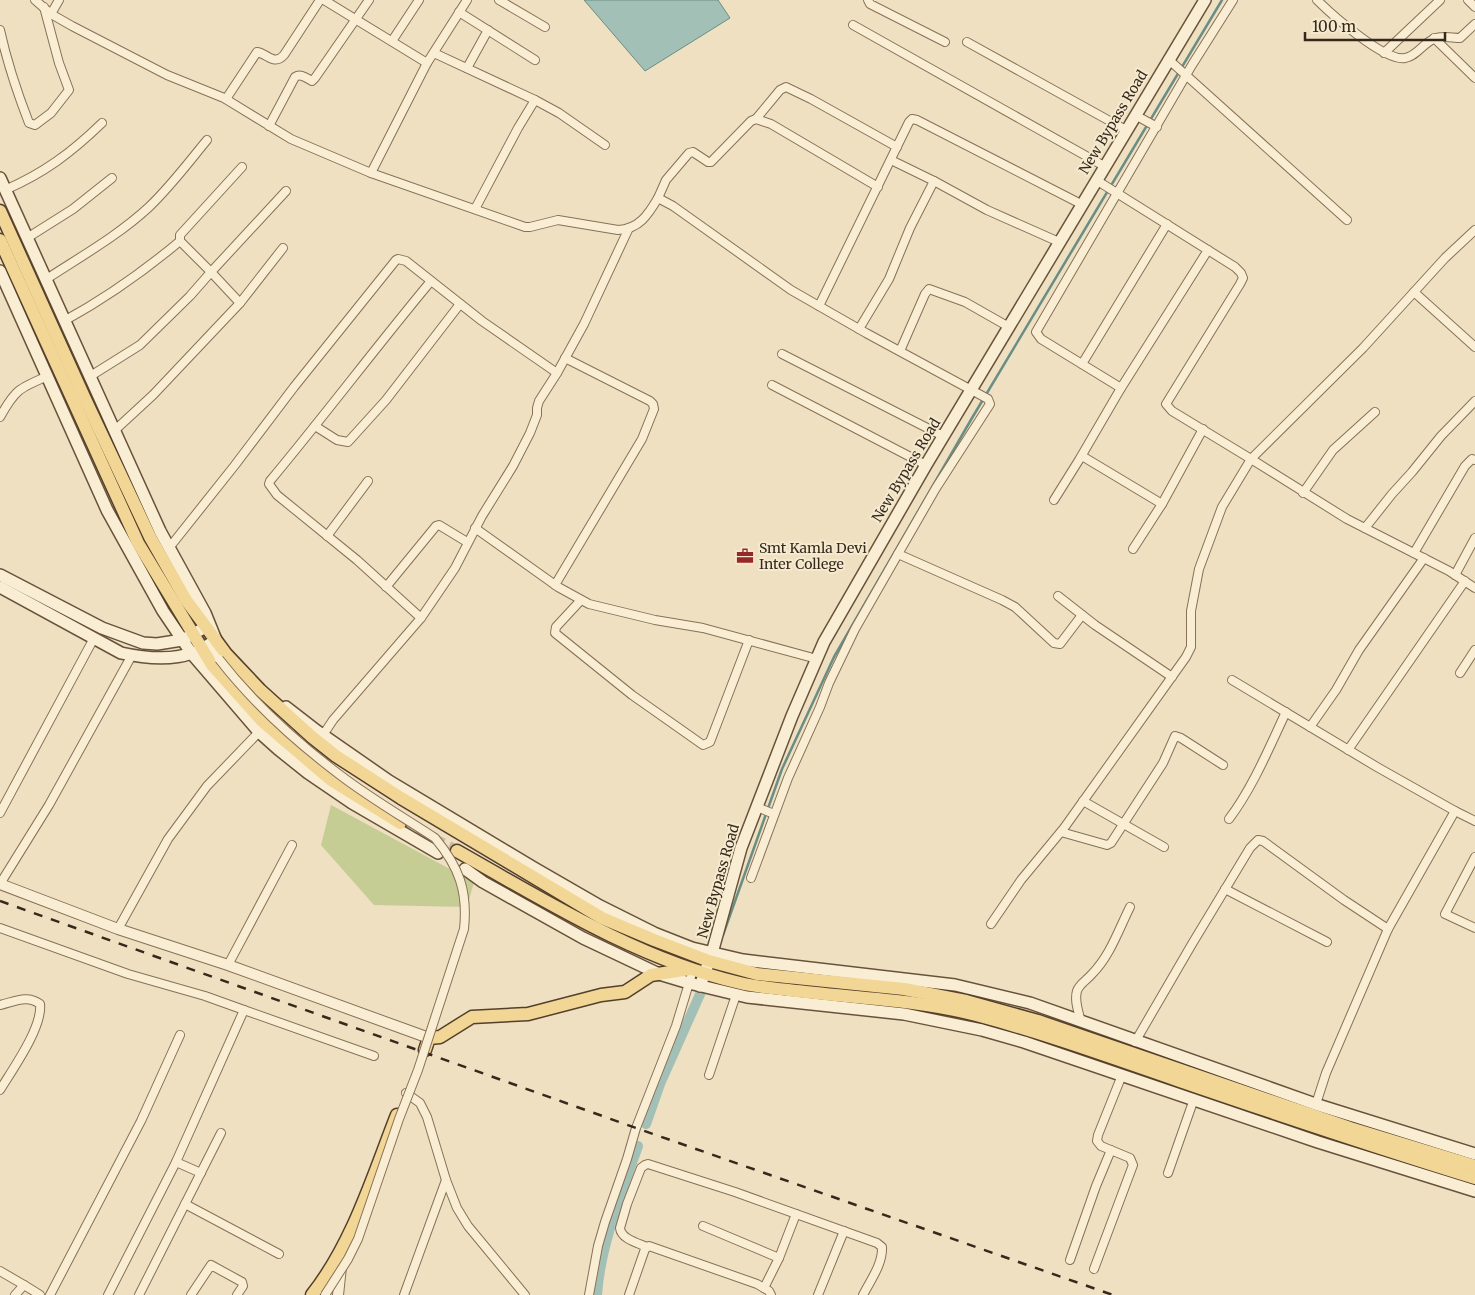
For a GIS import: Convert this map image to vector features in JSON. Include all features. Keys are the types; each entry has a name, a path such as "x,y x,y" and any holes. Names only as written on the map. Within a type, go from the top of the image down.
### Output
{"main road":[{"name":"New Bypass Road","path":"695,976 711,957 741,848 767,811 792,716 824,642 926,465 1205,0"},
{"path":"0,178 169,548 205,613 205,646 212,664 262,721 331,780 400,823"},
{"path":"0,211 150,537 186,600 206,627 205,646 259,732 308,772 352,803 438,853"},
{"path":"0,240 138,543 188,637"},
{"path":"0,271 107,510 163,611 188,637 205,646 239,670 312,737 336,756 402,798 602,918 654,940 711,957 757,974 904,989 966,1001 1038,1021 1350,1128 1475,1166"},
{"path":"0,575 113,633 143,643 157,644 188,637 206,627"},
{"path":"1,590 121,653 162,658 205,646"},
{"path":"108,646 113,633"},
{"path":"260,690 389,781 600,906 711,957 955,985 1030,1004 1316,1104 1475,1154"},
{"path":"457,851 596,929 736,995 904,1014 982,1030 1024,1042 1318,1142 1475,1191"},
{"path":"465,868 483,882 583,938 659,974"},
{"path":"312,1295 327,1276 343,1249 429,1038 440,1037 472,1017 528,1014 601,995 625,992 640,984 647,977 659,974 695,976 831,995 914,1003 974,1015 1075,1045 1372,1146 1475,1178"}],"street":[{"path":"35,0 51,14 107,45 167,75 226,100 291,140 371,173 530,227 558,220 618,230 628,230 636,226 658,198 666,180 689,153 693,152 711,162 751,121 756,119 780,90 786,87 897,147"},
{"path":"51,14 59,0"},
{"path":"226,100 257,52 279,60 322,0 427,63"},
{"path":"269,126 294,77 298,75 303,76 312,81 315,78 369,0"},
{"path":"392,41 419,0"},
{"path":"371,173 427,63 467,0"},
{"path":"499,0 545,27"},
{"path":"868,0 870,4 945,42"},
{"path":"1121,388 1041,339 1036,335 1036,332 1151,124 1182,72 1233,0"},
{"path":"1317,0 1352,31 1384,53 1399,58 1406,58 1434,38 1460,38"},
{"path":"1384,53 1440,0"},
{"path":"1468,0 1475,7"},
{"path":"0,30 17,93 29,123 35,125 51,113 69,90 48,28 44,7"},
{"path":"459,12 535,60"},
{"path":"1446,52 1475,24"},
{"path":"853,25 1104,166"},
{"path":"467,68 488,30"},
{"path":"1434,38 1446,52 1475,78"},
{"path":"967,42 1126,130"},
{"path":"434,53 535,100 559,113 605,145"},
{"path":"1168,59 1347,220"},
{"path":"475,209 535,100"},
{"path":"1135,115 1151,124"},
{"path":"756,119 771,124 878,187"},
{"path":"819,306 909,122 915,119 1081,204"},
{"path":"5,190 26,181 54,165 102,123"},
{"path":"45,280 100,244 148,208 168,188 207,140"},
{"path":"891,160 987,210 1059,242"},
{"path":"240,303 180,241 180,235 242,167"},
{"path":"27,238 73,209 112,178"},
{"path":"1096,180 1235,267 1241,272 1243,278 1166,404 1172,411 1347,519 1424,558 1475,588"},
{"path":"859,330 889,279 910,228 934,181"},
{"path":"90,377 140,345 190,296 286,191"},
{"path":"658,198 673,206 790,290 859,330 985,397 990,404 936,488 839,661 788,778 767,811 751,878"},
{"path":"1082,364 1167,224"},
{"path":"323,735 333,720 421,618 455,568 467,542 513,466 530,433 537,415 539,401 584,324 628,230"},
{"path":"992,924 1021,880 1061,832 1186,657 1191,647 1191,611 1199,569 1222,507 1251,459 1363,348 1445,258 1475,230"},
{"path":"64,321 118,289 180,241"},
{"path":"114,431 153,395 240,303 283,248"},
{"path":"1054,500 1121,388 1208,250"},
{"path":"169,548 294,387 398,259 406,261 460,304 557,373"},
{"path":"421,618 357,560 277,495 269,484 385,336 431,281"},
{"path":"900,351 925,294 929,289 965,302 1009,327"},
{"path":"1414,292 1475,347"},
{"path":"315,426 337,440 348,442 386,400 460,304"},
{"path":"782,354 944,436"},
{"path":"554,585 642,439 654,409 650,401 565,358"},
{"path":"0,418 17,390 48,376"},
{"path":"772,385 926,465"},
{"path":"1365,528 1441,436 1475,401"},
{"path":"1303,493 1333,450 1375,412"},
{"path":"1133,549 1162,504 1203,429"},
{"path":"1082,456 1162,504"},
{"path":"1414,553 1465,466 1472,459 1475,460"},
{"path":"327,536 368,481"},
{"path":"386,587 436,526 439,525 445,528 467,542"},
{"path":"475,528 554,585 590,604 655,620 703,628 817,659"},
{"path":"1455,575 1475,538"},
{"path":"898,554 1015,607 1054,643 1060,644 1082,615"},
{"path":"1310,727 1336,690 1359,650 1424,558"},
{"path":"1348,750 1465,581"},
{"path":"1058,596 1082,615 1172,677"},
{"path":"581,600 556,627 555,632 632,695 703,745 710,742 750,640"},
{"path":"0,813 94,638"},
{"path":"205,646 289,733 340,775 435,838 457,871 464,893 466,912 464,930 418,1070 354,1247 326,1295"},
{"path":"1460,673 1475,650"},
{"path":"132,655 49,805 0,884 118,928 228,964 429,1038"},
{"path":"1232,680 1348,750 1475,821"},
{"path":"1229,819 1238,808 1263,762 1286,712"},
{"path":"118,928 168,839 207,786 259,732"},
{"path":"1061,832 1107,845 1111,843 1163,763 1175,736 1182,738 1223,764"},
{"path":"1083,801 1164,847"},
{"path":"1316,1104 1326,1073 1388,930 1455,811"},
{"path":"1135,1042 1225,889 1255,842 1260,840 1388,930"},
{"path":"228,964 292,845"},
{"path":"1475,857 1445,914 1475,928"},
{"path":"1225,889 1327,942"},
{"path":"1081,1022 1076,1002 1077,991 1100,964 1130,907"},
{"path":"0,928 128,974 204,996 374,1056"},
{"path":"589,1295 598,1246 636,1128 695,976"},
{"path":"709,1075 736,995"},
{"path":"0,1005 16,1000 35,1000 40,1004 41,1012 36,1026 0,1090"},
{"path":"108,1295 176,1162 244,1010"},
{"path":"50,1295 142,1121 180,1035"},
{"path":"1094,1269 1133,1165 1130,1158 1098,1144 1098,1136 1122,1075"},
{"path":"406,1093 420,1104 427,1117 446,1180 457,1208 468,1226 525,1295"},
{"path":"1168,1173 1194,1100"},
{"path":"138,1295 221,1133"},
{"path":"1070,1260 1111,1150"},
{"path":"176,1162 200,1174"},
{"path":"771,1295 764,1288 756,1284 677,1254 653,1246 647,1247 623,1236 620,1228 630,1196 644,1164 660,1167 877,1243 882,1247 880,1262 863,1295"},
{"path":"404,1295 446,1180"},
{"path":"185,1204 278,1254"},
{"path":"764,1288 779,1258 796,1214"},
{"path":"703,1226 779,1258"},
{"path":"818,1295 844,1231"},
{"path":"629,1295 647,1247"},
{"path":"338,1295 343,1249"},
{"path":"191,1295 211,1265 242,1282 237,1295"},
{"path":"0,1271 40,1295"},
{"path":"15,1295 24,1285"}],"green space":[{"path":"331,805 474,882 467,907 374,905 321,845"}],"water":[{"path":"584,0 718,0 730,18 645,71"}],"waterway":[{"path":"723,935 782,769 834,657 972,418 1222,0"},
{"path":"646,1124 660,1084 701,992"},
{"path":"597,1295 602,1258 607,1239 638,1146"}],"tunnel":[{"path":"400,823 457,851"}],"railway":[{"path":"0,901 636,1128 1113,1295"}],"place":[{"name":"Smt Kamla Devi Inter College","path":"745,556"}]}
